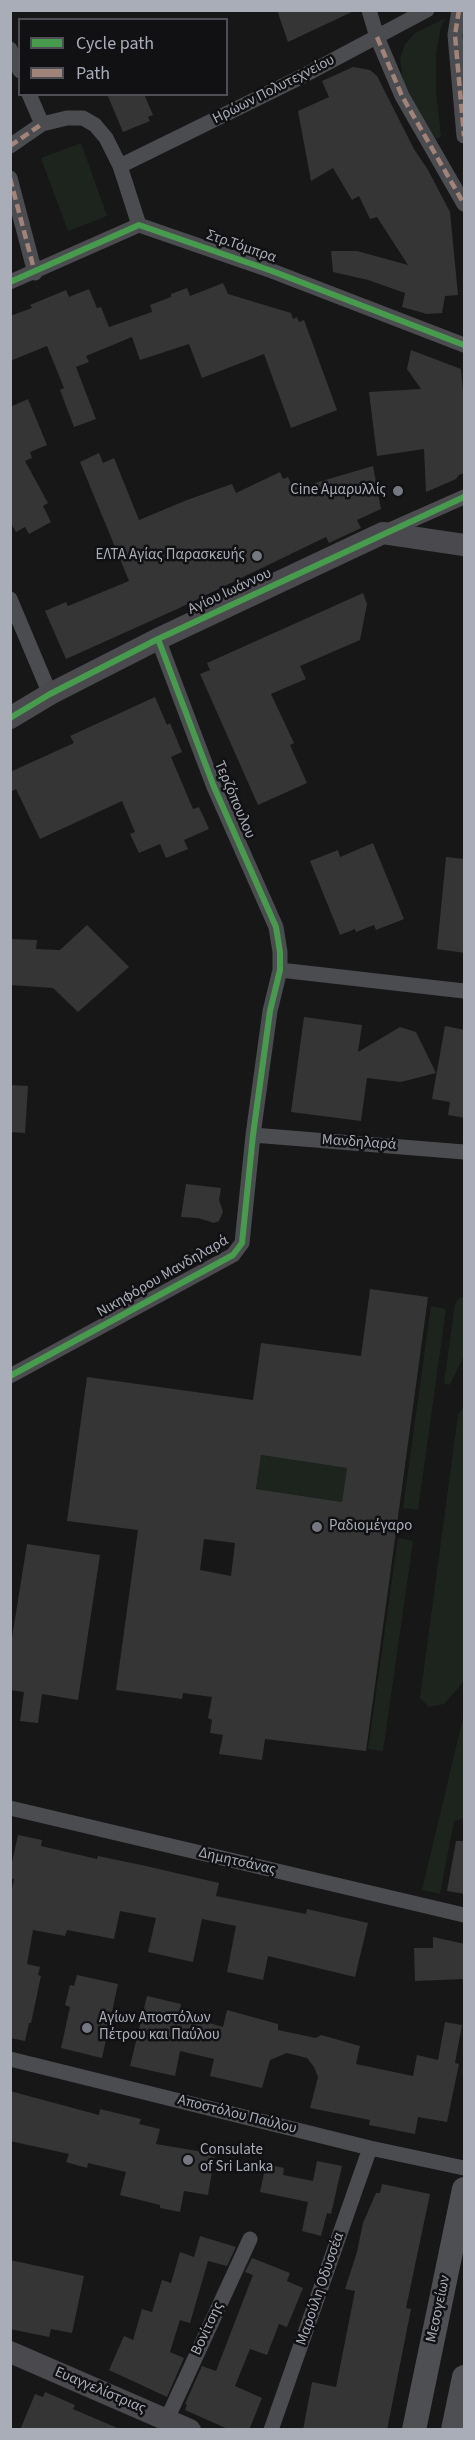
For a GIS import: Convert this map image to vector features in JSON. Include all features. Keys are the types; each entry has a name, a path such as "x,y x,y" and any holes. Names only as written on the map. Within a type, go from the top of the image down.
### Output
{"main road":[{"name":"Μεσογείων","path":"414,2430 465,2188"},
{"path":"457,2426 465,2377"}],"street":[{"path":"369,10 377,37 402,96 465,204"},
{"name":"Ηρώων Πολυτεχνείου","path":"120,166 427,10"},
{"path":"459,10 455,35 465,135"},
{"path":"10,49 18,67"},
{"path":"30,96 42,124"},
{"path":"10,146 42,124 67,118 83,118 89,121 106,138 120,166 139,225 35,273 10,282"},
{"path":"10,177 35,273"},
{"name":"Στρ.Τόμπρα","path":"139,225 272,271 465,345"},
{"name":"Αγίου Ιωάννου","path":"10,718 50,694 158,639 465,497"},
{"path":"383,533 465,545"},
{"path":"10,599 50,694"},
{"name":"Τερζόπουλου","path":"158,639 214,787 276,927 280,970"},
{"path":"280,970 465,991"},
{"name":"Νικηφόρου Μανδηλαρά","path":"10,1376 233,1255 239,1249 242,1243 253,1135 270,1011 280,970"},
{"name":"Μανδηλαρά","path":"253,1135 465,1152"},
{"name":"Δημητσάνας","path":"10,1808 465,1916"},
{"name":"Αποστόλου Παύλου","path":"10,2059 370,2148 465,2168"},
{"name":"Μαρούλη Οδυσσέα","path":"272,2430 370,2148"},
{"name":"Βονίτσης","path":"167,2420 250,2239"},
{"name":"Ευαγγελίστριας","path":"10,2352 190,2430"}],"shaded area":[{"path":"446,18 441,26 436,54 436,90 441,137 436,139 415,107 403,80 400,59 405,44 415,33"},
{"path":"81,143 107,216 68,231 41,158"},
{"path":"459,1298 464,1298 464,1355 450,1385 444,1383 455,1304"},
{"path":"431,1306 446,1309 418,1510 403,1508"},
{"path":"464,1406 464,1681 444,1704 429,1707 420,1698 458,1415"},
{"path":"261,1455 347,1468 342,1502 256,1489"},
{"path":"398,1538 413,1541 383,1751 368,1749"},
{"path":"464,1714 464,1818 454,1821 440,1894 422,1890"}],"building":[{"path":"277,10 356,10 288,42"},
{"path":"353,67 370,70 377,76 414,149 450,212 458,295 445,296 442,313 427,314 402,307 405,293 368,280 333,272 331,251 357,251 408,265 377,217 370,219 359,196 352,200 333,168 311,181 298,111 329,97 322,81"},
{"path":"108,96 145,96 153,115 148,117 150,121 123,132"},
{"path":"223,283 228,294 291,313 293,319 297,317 299,322 304,320 337,410 291,428 264,354 202,378 189,344 140,360 132,337 86,356 89,362 76,367 96,419 74,427 60,390 64,388 47,346 10,361 10,316 32,308 30,305 66,290 69,297 89,289 97,308 101,307 109,327 152,312 150,305 171,297 171,294 187,288 190,296"},
{"path":"411,350 461,369 465,414 465,473 426,492 424,449 377,456 369,392 421,389 407,369"},
{"path":"28,399 47,445 30,452 32,458 25,461 48,503 43,506 51,522 29,534 25,527 16,532 10,522 10,407"},
{"path":"99,453 103,463 114,458 139,520 232,484 236,493 280,472 283,479 288,477 291,484 296,482 300,491 315,483 373,466 381,509 357,520 361,528 329,543 326,537 175,610 66,659 45,611 66,602 68,606 129,581 80,462"},
{"path":"363,593 367,604 360,640 300,666 306,679 271,694 294,743 290,745 307,783 258,805 200,674 210,670 207,663"},
{"path":"155,697 167,725 170,723 182,752 171,757 193,809 199,807 209,829 184,840 188,849 166,858 160,844 139,853 130,834 135,832 122,801 40,839 16,789 10,792 10,772 74,743 70,736"},
{"path":"373,843 404,919 376,930 374,925 340,935 310,861 338,850 340,857"},
{"path":"446,857 465,859 465,953 437,949"},
{"path":"87,925 129,967 78,1012 53,988 10,985 10,939 37,940 36,949 60,950"},
{"path":"304,1017 362,1025 358,1052 400,1027 416,1032 436,1073 401,1082 367,1078 361,1121 291,1112"},
{"path":"445,1026 465,1030 465,1118 448,1115 450,1102 432,1099"},
{"path":"10,1085 28,1086 25,1133 10,1132"},
{"path":"186,1184 221,1188 219,1200 223,1212 219,1221 214,1223 198,1218 181,1217"},
{"name":"Ραδιομέγαρο","path":"370,1289 428,1297 366,1751 265,1739 262,1760 219,1754 223,1735 210,1733 212,1720 208,1718 212,1697 183,1693 182,1699 116,1690 138,1530 67,1521 87,1377 253,1400 261,1343 361,1356","holes":["261,1455 347,1468 342,1502 256,1489","204,1539 235,1543 231,1576 200,1570"]},
{"path":"27,1544 100,1555 78,1700 42,1694 38,1723 20,1721 24,1692 10,1690 10,1650"},
{"path":"18,1835 42,1840 41,1846 97,1859 98,1856 219,1883 216,1896 306,1914 307,1909 368,1923 355,1977 268,1956 263,1980 227,1972 236,1926 202,1919 193,1962 148,1952 156,1918 120,1911 114,1939 67,1930 65,1936 33,1930 27,1964 40,1967 38,1975 41,1976 31,2023 29,2023 25,2041 10,2038 10,1899 14,1879 10,1878 10,1871"},
{"path":"456,1841 465,1841 465,1894 447,1891"},
{"path":"433,1937 465,1944 465,1979 415,1981 414,1948 433,1948"},
{"name":"Αγίων Αποστόλων Πέτρου και Παύλου","path":"77,1975 118,1984 102,2058 61,2048 70,2007 65,2005 70,1985 74,1986"},
{"path":"147,1996 181,2004 180,2009 193,2012 192,2018 223,2027 227,2010 278,2024 278,2030 316,2038 321,2035 360,2046 356,2064 413,2076 417,2055 438,2060 445,2022 462,2025 455,2063 459,2064 447,2122 418,2117 415,2134 369,2125 370,2120 310,2108 318,2077 314,2067 307,2058 287,2053 270,2060 262,2088 210,2076 214,2059 180,2051 175,2076 130,2066"},
{"path":"10,2091 99,2115 100,2109 141,2119 139,2124 160,2129 156,2144 215,2154 208,2195 184,2191 180,2212 160,2208 160,2205 120,2195 126,2172 88,2163 87,2168 66,2162 69,2154 10,2141"},
{"path":"317,2161 342,2166 331,2214 327,2213 321,2236 302,2231 308,2202 260,2192 266,2164 284,2168 283,2175 313,2181"},
{"path":"382,2184 430,2194 406,2308 411,2309 387,2430 303,2430 312,2382 336,2387 355,2291 345,2289 357,2252 363,2223 376,2193 380,2193"},
{"path":"200,2236 236,2247 227,2266 208,2261 190,2323 180,2320 170,2352 184,2358 167,2397 109,2370 124,2336 133,2340 142,2309 152,2312 162,2280 171,2283 180,2252 194,2257"},
{"path":"252,2258 290,2273 287,2281 303,2288 287,2327 279,2324 267,2355 250,2349 235,2386 262,2398 249,2430 230,2430 185,2410 187,2405 185,2404 202,2366 216,2371 253,2275 245,2272"},
{"path":"10,2260 84,2276 72,2333 51,2329 49,2337 10,2329"},
{"path":"45,2392 75,2405 73,2409 122,2430 20,2430 35,2394 43,2397"}],"marked path":[{"path":"459,10 455,35 464,136"},
{"path":"377,37 402,96 464,204"},
{"path":"10,146 42,124"},
{"path":"10,178 35,273"}],"cycle path":[{"path":"10,282 139,225 272,271 464,345"},
{"path":"10,718 50,694 158,639 464,497"},
{"path":"10,1376 233,1255 242,1243 253,1135 270,1011 280,970 280,952 276,927 214,787 158,639"}],"place":[{"name":"Cine Αμαρυλλίς","path":"398,491"},
{"name":"ΕΛΤΑ Αγίας Παρασκευής","path":"257,556"},
{"name":"Ραδιομέγαρο","path":"317,1527"},
{"name":"Αγίων Αποστόλων Πέτρου και Παύλου","path":"87,2028"},
{"name":"Consulate of Sri Lanka","path":"188,2160"}]}
